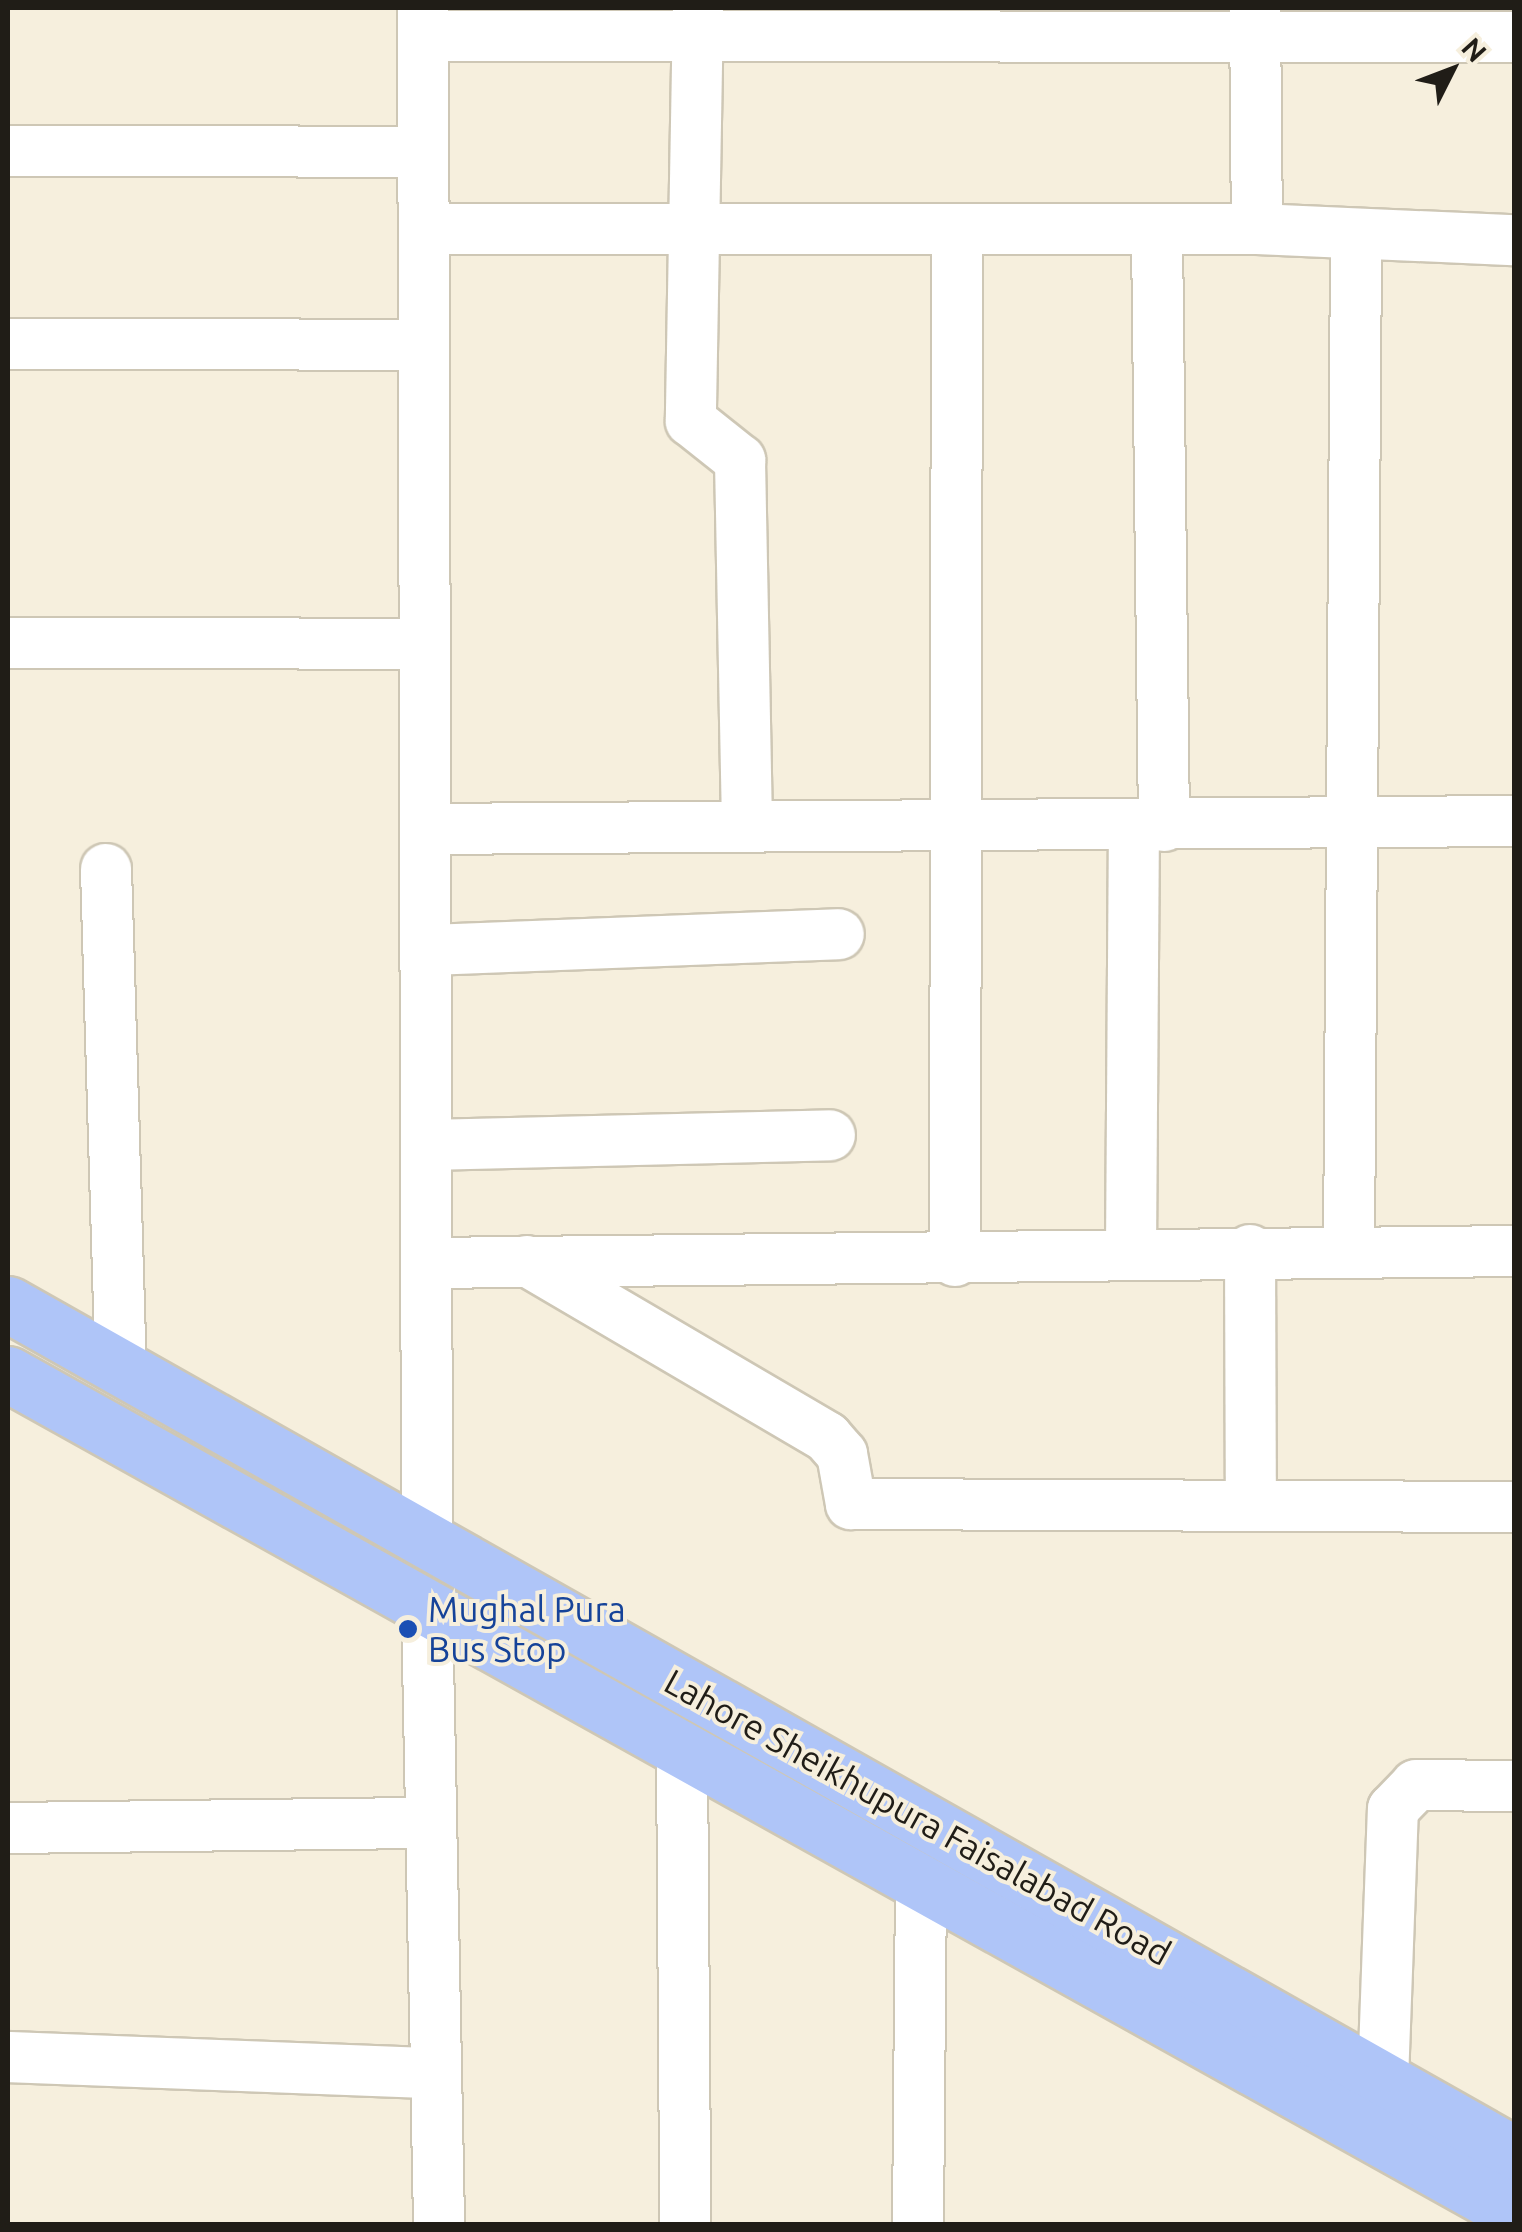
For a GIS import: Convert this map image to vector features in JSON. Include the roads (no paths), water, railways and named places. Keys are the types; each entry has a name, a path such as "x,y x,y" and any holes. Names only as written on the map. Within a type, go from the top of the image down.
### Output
{"highway":[{"name":"Lahore Sheikhupura Faisalabad Road","path":"8,1304 1514,2154"},
{"name":"Lahore Sheikhupura Faisalabad Road","path":"8,1374 1514,2213"}],"street":[{"path":"427,1539 426,1264 432,1145 425,830 423,22 1392,22 1514,37"},
{"path":"698,22 690,420 740,460 747,824"},
{"path":"1255,22 1257,229"},
{"path":"8,151 423,152"},
{"path":"424,229 958,228 1157,235 1257,229 1356,237 1514,240"},
{"path":"954,1262 958,228"},
{"path":"1131,1250 1149,826 1157,235"},
{"path":"1348,1250 1355,823 1356,237"},
{"path":"8,344 424,345"},
{"path":"8,643 425,644"},
{"path":"425,830 747,824 1149,826 1514,821"},
{"path":"106,869 121,1367"},
{"path":"429,950 839,934"},
{"path":"432,1145 830,1135"},
{"path":"426,1264 954,1262 1131,1250 1514,1251"},
{"path":"1250,1250 1251,1506"},
{"path":"526,1262 827,1437 842,1454 851,1504 1514,1507"},
{"path":"427,1608 439,2224"},
{"path":"682,1750 686,2224"},
{"path":"1383,2080 1393,1809 1416,1785 1514,1786"},
{"path":"8,1828 431,1823"},
{"path":"918,2224 921,1884"},
{"path":"8,2057 434,2073"}],"place":[{"name":"Mughal Pura Bus Stop","path":"408,1629"}]}
